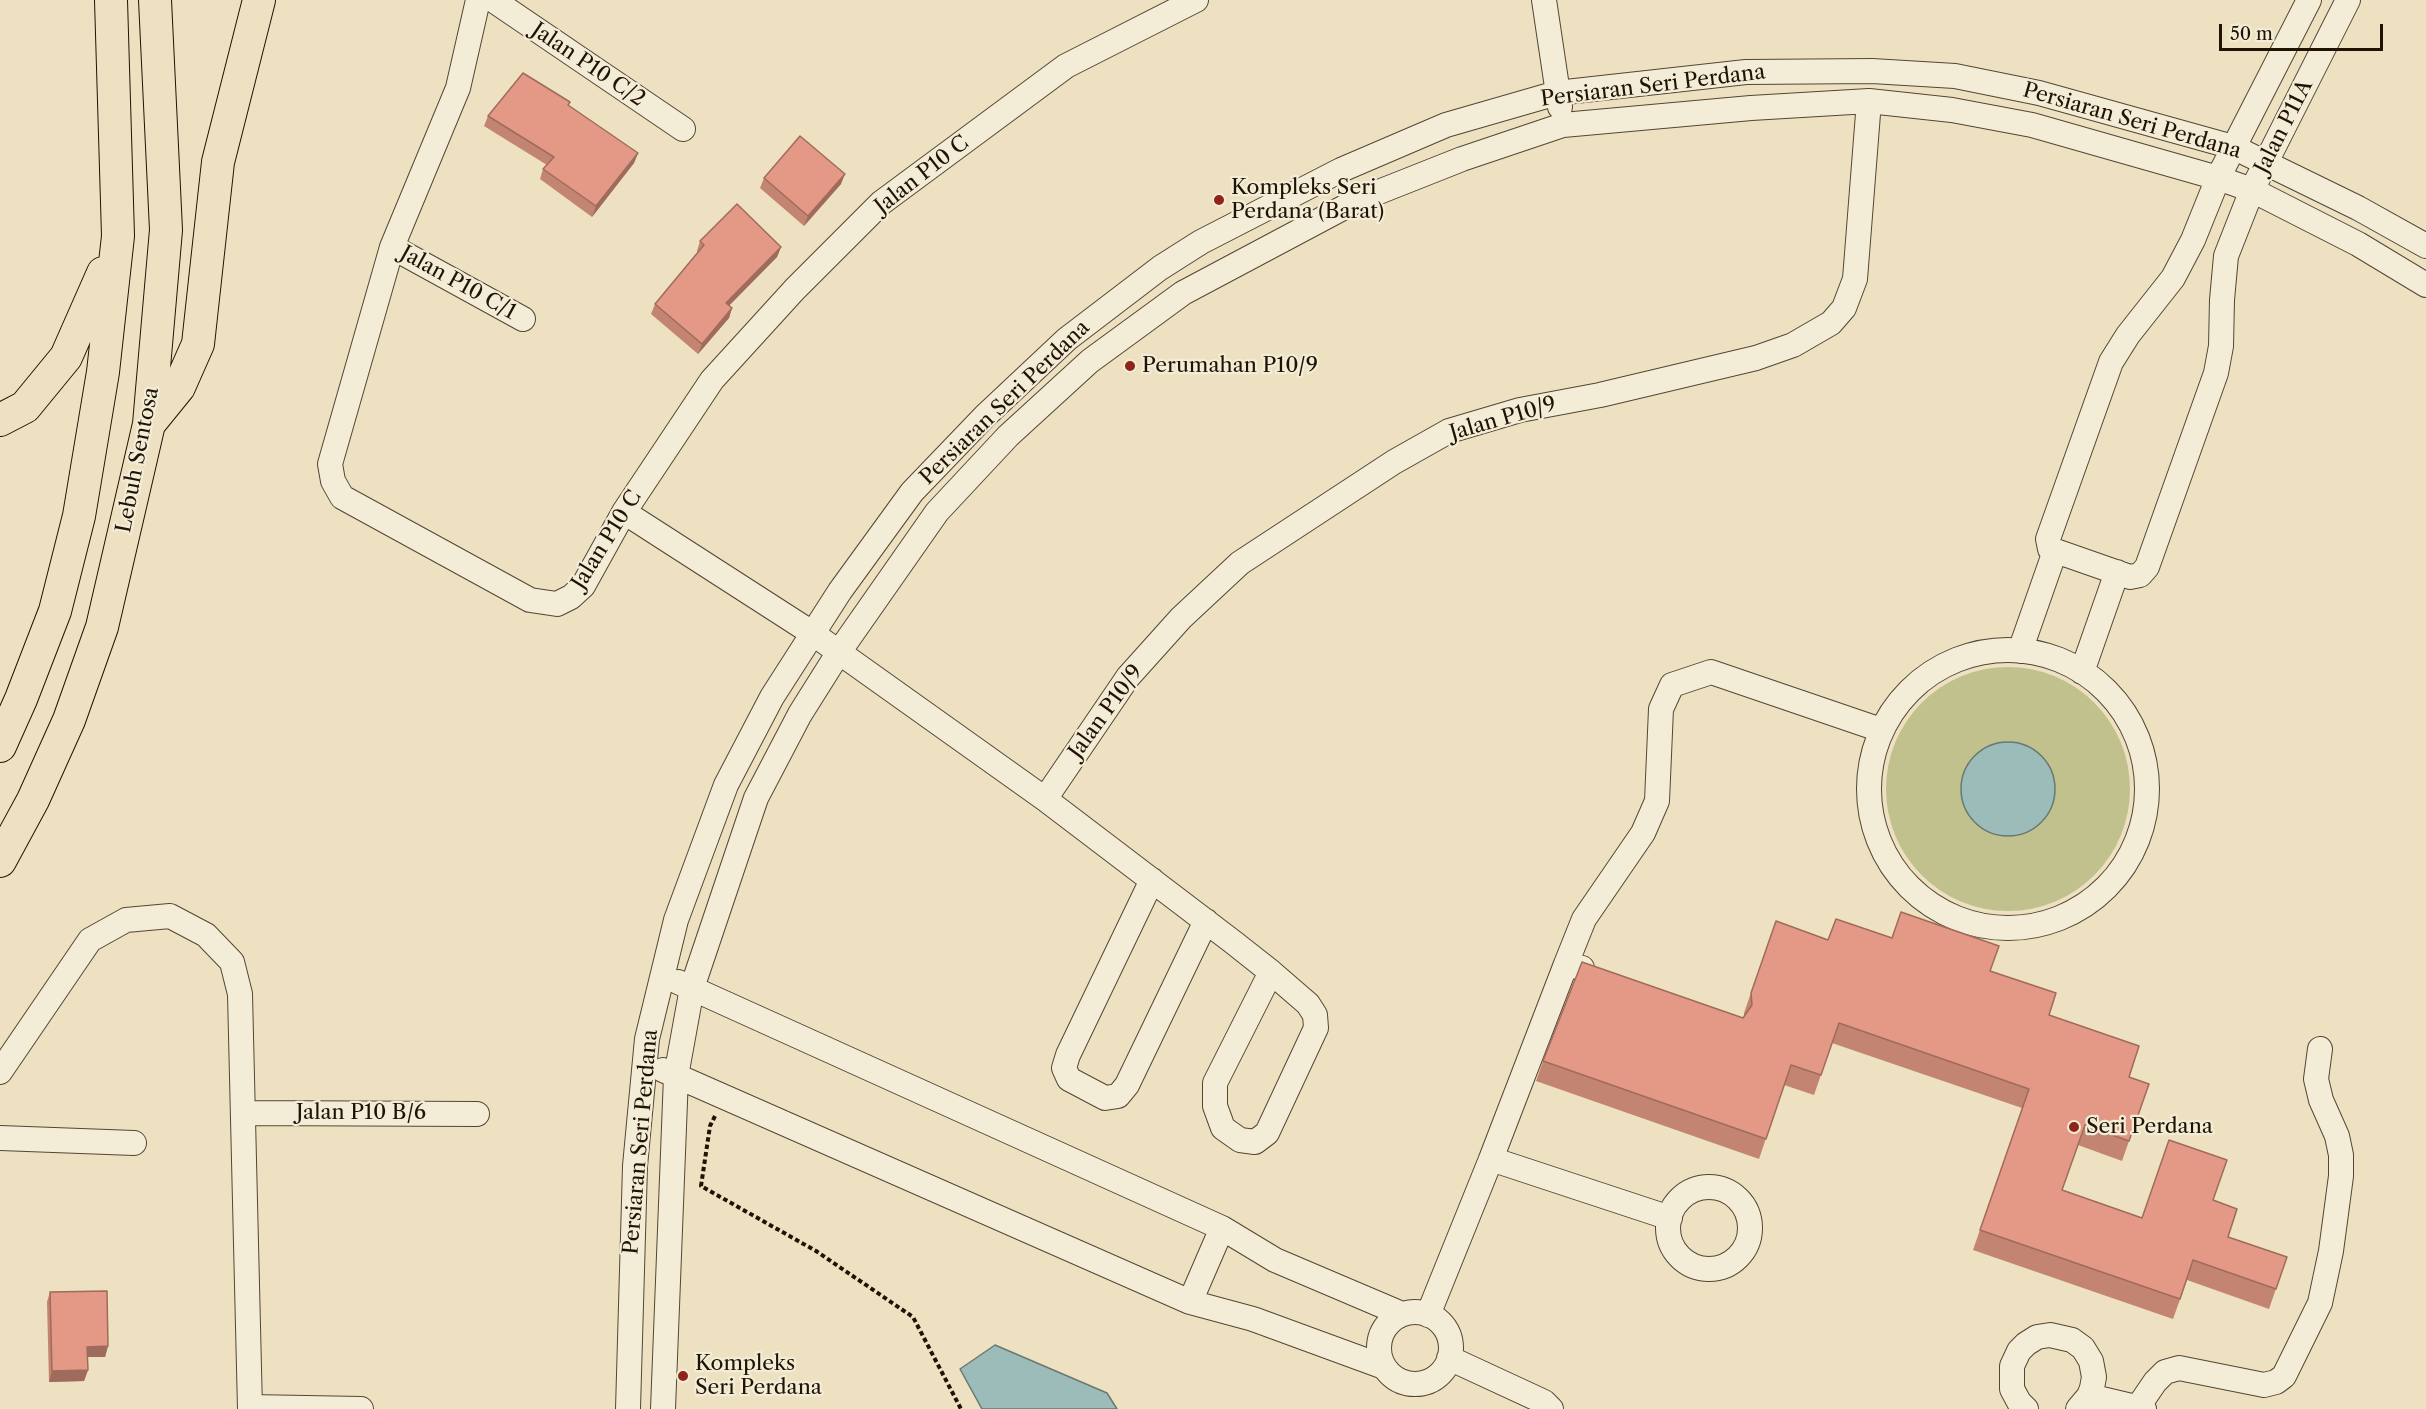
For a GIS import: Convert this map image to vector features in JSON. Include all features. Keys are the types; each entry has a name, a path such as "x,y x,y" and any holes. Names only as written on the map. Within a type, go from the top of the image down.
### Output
{"main road":[{"path":"0,746 55,611 79,516 103,372 118,236 111,0"},
{"name":"Lebuh Sentosa","path":"0,861 33,800 69,720 102,627 149,424 166,230 155,0"},
{"path":"149,424 179,387 198,344 218,162 259,0"},
{"path":"0,420 25,407 66,357 118,236"}],"street":[{"name":"Jalan P10 C","path":"478,0 458,88 392,247 330,464 333,481 342,496 530,600 557,604 571,597 583,586 624,512 712,380 795,289 881,203 1066,66 1196,0"},
{"name":"Jalan P10 C/2","path":"493,0 683,129"},
{"path":"1544,0 1563,124"},
{"name":"Jalan P11A","path":"2055,551 2048,545 2048,539 2111,362 2128,335 2174,278 2233,147 2309,0"},
{"name":"Jalan P11A","path":"2116,572 2130,576 2140,575 2147,567 2216,373 2221,346 2226,256 2252,190 2348,0"},
{"name":"Persiaran Seri Perdana","path":"628,1409 635,1178 647,1039 676,920 726,784 772,696 812,633 912,492 985,416 1067,339 1160,268 1201,242 1341,170 1446,125 1557,93 1746,72 1872,71 1955,76 2038,93 2233,147 2426,246"},
{"name":"Persiaran Seri Perdana","path":"663,1409 676,1076 693,988 756,798 800,714 839,652 937,512 1008,436 1090,361 1183,293 1356,201 1461,159 1563,124 1751,108 1869,101 1952,110 2031,125 2218,178 2252,190 2358,244 2426,285"},
{"name":"Jalan P10/9","path":"1045,799 1128,677 1181,618 1240,563 1394,462 1449,431 1520,410 1600,395 1756,358 1794,345 1831,324 1844,308 1855,279 1869,101"},
{"name":"Jalan P10 C/1","path":"392,247 523,319"},
{"path":"624,512 812,633 1045,799 1206,921 1271,972 1308,1004 1315,1015 1316,1028 1267,1133 1255,1142 1240,1140 1223,1128 1215,1106 1215,1083 1271,972"},
{"path":"2020,651 2055,551 2116,572 2082,672"},
{"path":"1995,650 2020,651 2055,658 2082,672 2108,693 2137,736 2144,761 2147,794 2142,827 2138,837 2130,856 2110,883 2087,904 2052,920 2031,926 2008,928 1981,925 1958,919 1938,909 1910,888 1886,857 1876,834 1870,813 1868,789 1871,756 1881,730 1898,702 1923,677 1957,658 1995,650"},
{"path":"1428,1315 1584,919 1643,833 1657,801 1660,709 1672,685 1711,672 1881,730"},
{"path":"1152,880 1068,1055 1064,1068 1070,1079 1105,1098 1118,1096 1127,1085 1206,921"},
{"path":"0,1072 90,940 126,920 170,916 206,935 232,962 240,994 250,1408 361,1409"},
{"path":"1566,964 1602,975"},
{"path":"663,975 1222,1228 1275,1260 1402,1314"},
{"path":"2026,1409 2012,1389 2012,1366 2019,1351 2037,1337 2059,1335 2083,1348 2093,1366 2094,1377 2084,1403 2141,1408 2155,1382 2165,1372 2180,1368 2264,1385 2276,1382 2284,1376 2320,1303 2331,1251 2341,1176 2342,1155 2337,1136 2321,1100 2316,1079 2320,1049"},
{"path":"645,1061 1190,1302 1253,1319 1384,1367"},
{"name":"Jalan P10 B/6","path":"244,1113 477,1114"},
{"path":"0,1138 134,1143"},
{"path":"1491,1159 1670,1218"},
{"path":"1190,1302 1222,1228"},
{"path":"1413,1312 1428,1315 1441,1324 1448,1334 1451,1349 1447,1365 1435,1378 1419,1384 1396,1379 1384,1367 1379,1355 1380,1339 1386,1326 1402,1314 1413,1312"},
{"path":"1449,1358 1544,1402 1551,1409"}],"path":[{"path":"726,1098 710,1126 701,1186 816,1251 913,1317 961,1409"}],"green space":[{"path":"2008,667 2032,670 2055,677 2076,688 2094,703 2109,721 2120,742 2127,765 2130,789 2127,813 2120,836 2109,857 2094,875 2076,890 2055,901 2032,908 2008,911 1984,908 1961,901 1940,890 1922,875 1907,857 1896,836 1889,813 1886,789 1889,765 1896,742 1907,721 1922,703 1940,688 1961,677 1984,670"}],"water":[{"path":"2008,742 2026,746 2041,756 2051,771 2055,789 2051,807 2041,822 2026,832 2008,836 1990,832 1975,822 1965,807 1961,789 1965,771 1975,756 1990,746"},
{"path":"995,1345 1107,1393 1117,1409 982,1409 960,1369"}],"building":[{"path":"523,73 570,102 568,105 638,153 596,206 543,169 554,157 488,116"},
{"path":"800,136 845,174 808,216 764,178"},
{"path":"737,204 781,247 726,303 732,308 702,344 655,304 704,245 700,241"},
{"name":"Seri Perdana","path":"1901,912 1999,946 1990,971 2056,993 2049,1015 2139,1046 2129,1077 2149,1084 2129,1141 2085,1125 2062,1190 2142,1218 2169,1140 2227,1160 2213,1200 2237,1209 2228,1237 2287,1257 2276,1289 2193,1260 2180,1299 1980,1230 2029,1089 1839,1023 1821,1075 1791,1065 1766,1139 1543,1061 1582,962 1743,1018 1752,1005 1751,993 1776,921 1828,940 1836,919 1892,938"},
{"path":"107,1291 108,1346 87,1347 88,1370 52,1371 50,1292"}],"place":[{"name":"Kompleks Seri Perdana (Barat)","path":"1219,200"},
{"name":"Perumahan P10/9","path":"1130,366"},
{"name":"Seri Perdana","path":"2074,1127"},
{"name":"Kompleks Seri Perdana","path":"683,1376"}]}
